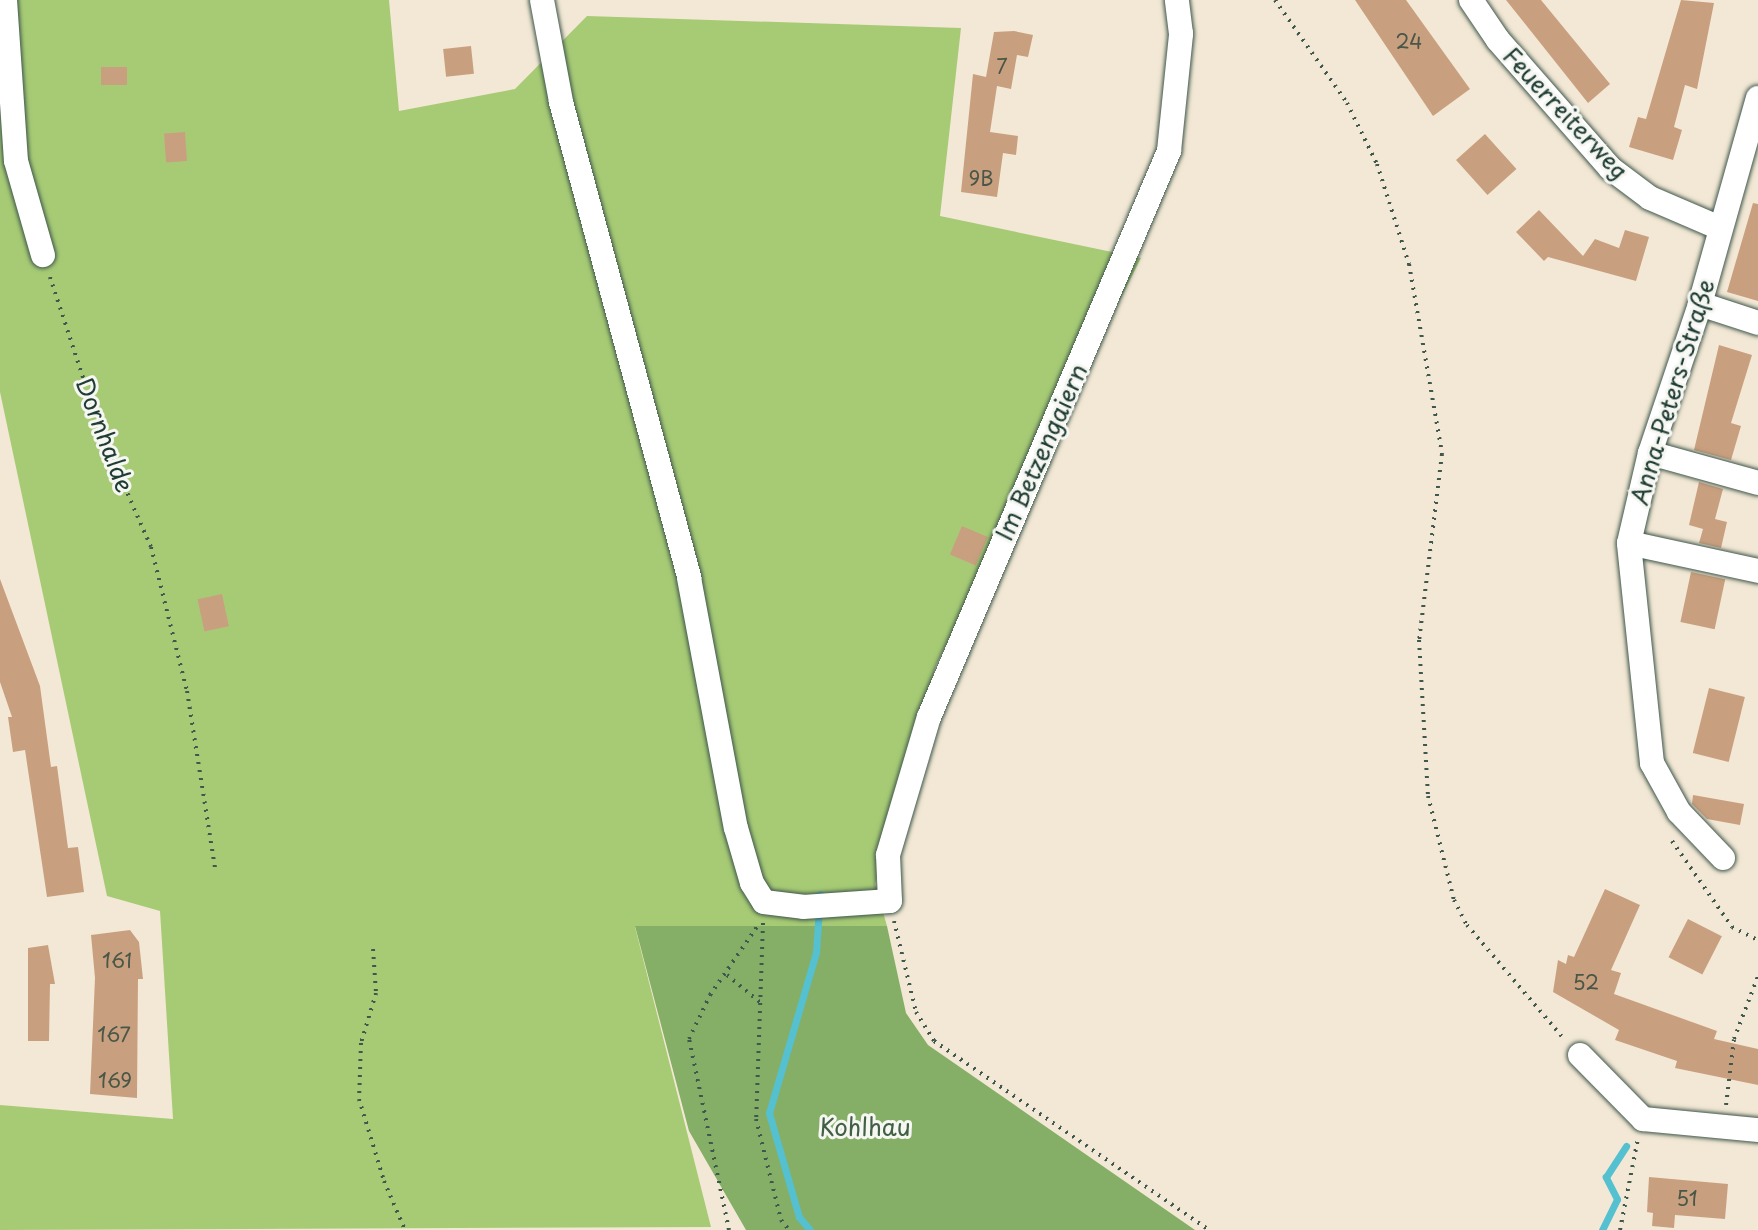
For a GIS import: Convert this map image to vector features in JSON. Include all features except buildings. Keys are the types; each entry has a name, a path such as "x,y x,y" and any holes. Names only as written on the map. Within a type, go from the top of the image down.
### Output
{"street":[{"path":"5,0 16,161 43,255"},
{"path":"542,0 561,102 689,578 740,842 752,883 764,902 835,907 890,901"},
{"name":"Im Betzengaiern","path":"890,901 888,855 929,717 1169,151 1181,34 1177,0"},
{"name":"Feuerreiterweg","path":"1471,0 1498,40 1610,168 1650,198 1720,228"},
{"name":"Anna-Peters-Straße","path":"1723,858 1679,812 1652,763 1629,543 1650,453 1700,304 1758,98"},
{"path":"1700,304 1758,323"},
{"path":"1650,453 1758,483"},
{"path":"1629,543 1758,571"},
{"path":"1580,1055 1643,1119 1758,1130"}],"path":[{"path":"1275,0 1347,103 1377,164 1409,264 1442,454 1419,640 1428,796 1454,900 1467,925 1519,991 1580,1055"},
{"name":"Dornhalde","path":"43,255 102,435 151,547 187,691 215,868"},
{"path":"890,901 912,1001 934,1041 1209,1230"},
{"path":"729,1230 689,1039 690,1028 763,919"},
{"path":"763,926 756,1119 781,1220 789,1230"},
{"path":"373,949 376,993 361,1043 359,1099 384,1181 405,1230"},
{"path":"727,975 761,1003"},
{"path":"1723,1126 1734,1039 1758,976"},
{"path":"1620,1230 1629,1169 1643,1119"}],"green space":[{"path":"0,0 389,0 399,111 515,89 587,16 961,28 940,216 1141,258 936,665 875,884 887,926 635,927 711,1227 0,1230 0,1105 173,1119 160,911 107,896 0,392"},
{"name":"Kohlhau","path":"635,926 887,926 906,1013 928,1045 1195,1230 746,1230 689,1131"}],"waterway":[{"path":"810,1230 799,1217 769,1113 816,952 820,894"},
{"path":"1602,1230 1617,1199 1606,1177 1626,1146"}]}
